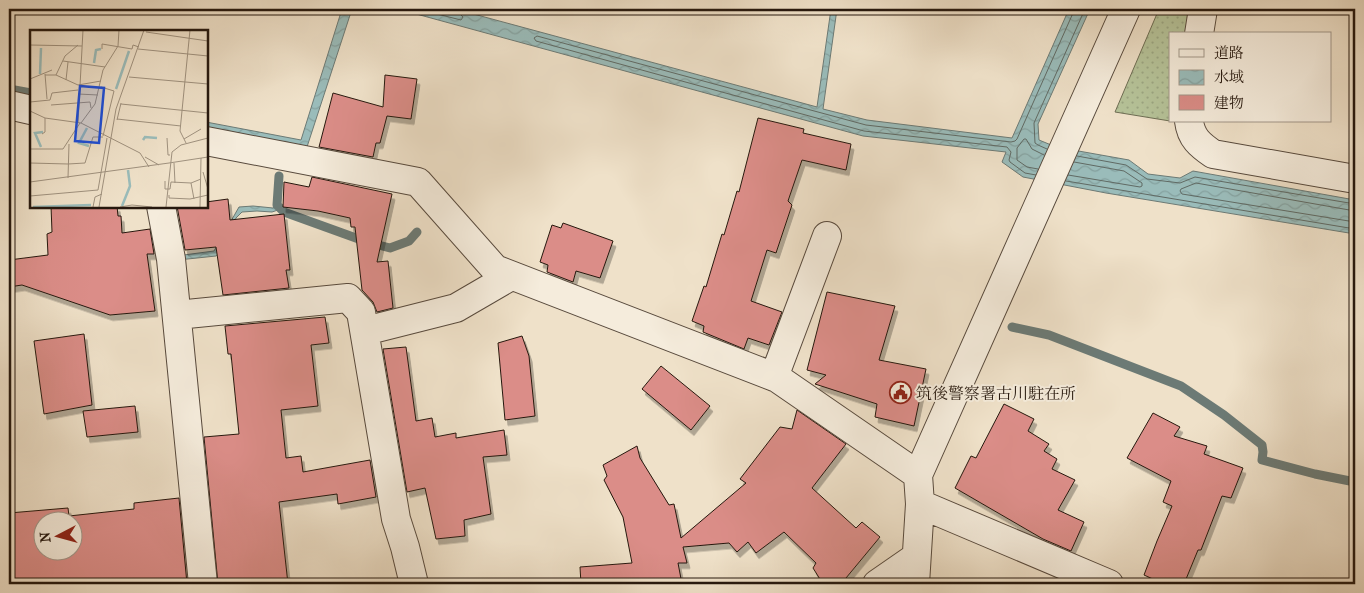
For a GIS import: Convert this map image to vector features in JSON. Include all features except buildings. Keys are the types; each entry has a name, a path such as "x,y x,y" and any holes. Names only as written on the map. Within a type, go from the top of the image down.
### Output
{"street":[{"path":"915,584 920,504 918,475 1126,9"},
{"path":"1199,32 1203,9"},
{"path":"9,105 30,110"},
{"path":"1189,122 1190,130 1200,145 1213,154 1355,179"},
{"path":"208,141 418,182 495,269 777,378 918,475"},
{"path":"161,208 171,259 203,584"},
{"path":"774,377 827,236"},
{"path":"365,331 456,308 511,276"},
{"path":"177,315 348,298 361,312 396,519 414,584"},
{"path":"920,504 1109,584"},
{"path":"877,584 916,557"}],"green space":[{"path":"1159,9 1192,9 1189,32 1169,32 1169,121 1115,112"}],"water":[{"path":"342,9 352,9 305,153 208,132 208,122 301,140"},
{"path":"398,9 455,9 817,107 831,9 837,9 823,109 867,120 1012,138 1069,9 1090,9 1038,124 1039,140 1056,147 1129,160 1148,174 1180,178 1193,171 1355,200 1355,234 1106,193 1023,177 1002,162 1006,152 863,136"},
{"path":"277,205 281,209 272,212 242,212 236,218 222,251 216,256 178,260 176,256 214,251 239,207 273,208"}],"waterway":[{"path":"9,89 30,93"},
{"path":"279,176 277,205 284,212 367,242 390,248 409,241 417,232"},
{"path":"1012,327 1049,335 1181,386 1224,415 1262,445 1262,460 1355,482"}],"place":[{"name":"筑後警察署古川駐在所","path":"900,393"}]}
